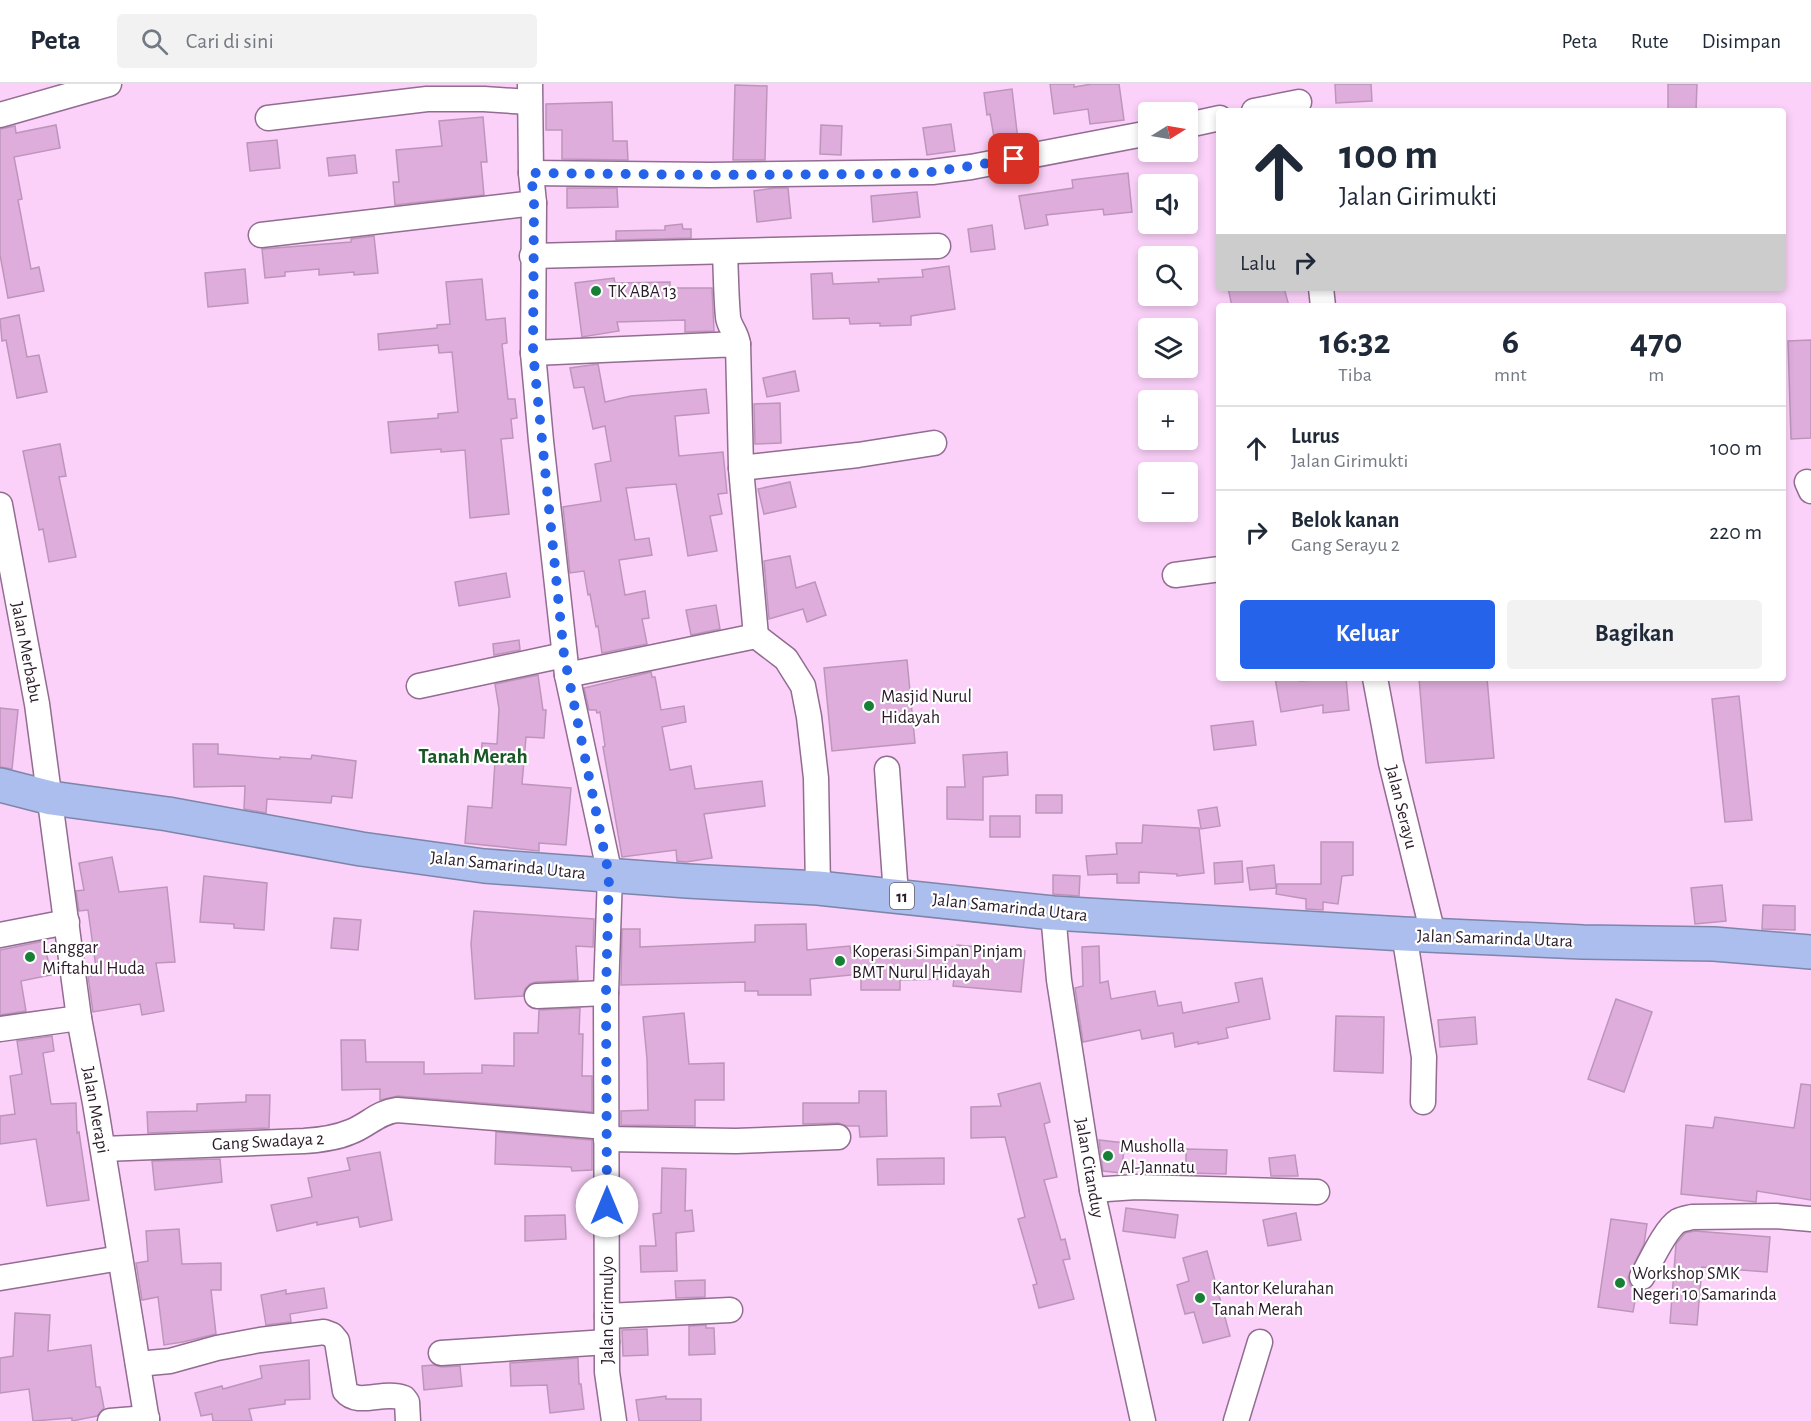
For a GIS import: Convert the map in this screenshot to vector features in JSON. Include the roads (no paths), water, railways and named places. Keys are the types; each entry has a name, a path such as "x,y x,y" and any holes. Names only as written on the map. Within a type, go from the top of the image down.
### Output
{"highway":[{"name":"Jalan Samarinda Utara","path":"0,785 51,798 168,814 361,849 473,864 687,881 818,888 1053,913 1583,942 1714,944 1811,952"}],"street":[{"path":"0,115 109,84"},
{"path":"268,118 428,99 484,99 530,93"},
{"name":"Jalan Girimulyo","path":"530,93 531,173 534,203 533,352 565,665 609,875 606,993 607,1372 614,1421"},
{"path":"1265,108 1299,99"},
{"path":"1198,123 1216,119"},
{"path":"531,173 710,175 932,172 1079,148 1138,135"},
{"path":"261,235 534,203"},
{"path":"532,256 938,246"},
{"path":"725,252 728,316 731,327 736,333 738,344 741,468 756,636"},
{"path":"533,352 738,344"},
{"path":"741,468 858,455 934,443"},
{"name":"Jalan Merbabu","path":"0,505 37,704 51,798"},
{"path":"1175,575 1216,570"},
{"path":"419,686 756,636 786,658 803,686 816,778 818,888"},
{"name":"Jalan Serayu","path":"1376,681 1419,934 1424,1057 1423,1102"},
{"path":"887,769 896,895"},
{"name":"Jalan Merapi","path":"51,798 79,1018 147,1419"},
{"name":"Jalan Citanduy","path":"1053,913 1059,980 1092,1190 1143,1421"},
{"path":"0,934 67,922"},
{"path":"537,996 606,993"},
{"path":"0,1029 79,1018"},
{"name":"Gang Swadaya 2","path":"103,1149 304,1142 328,1139 350,1132 380,1114 397,1110 606,1133 736,1141 838,1137"},
{"path":"1092,1190 1136,1187 1317,1192"},
{"path":"1642,1277 1670,1229 1677,1222 1692,1217 1776,1216 1811,1219"},
{"path":"0,1278 120,1258"},
{"path":"607,1316 730,1310"},
{"path":"138,1364 170,1361 217,1348 260,1340 324,1332 332,1335 337,1341 345,1391 350,1397 356,1399 384,1395 399,1396 407,1402 408,1421"},
{"path":"441,1353 607,1342"},
{"path":"1236,1421 1260,1342"},
{"path":"110,1421 147,1419"}],"place":[{"name":"TK ABA 13","path":"596,291"},
{"name":"Masjid Nurul Hidayah","path":"869,706"},
{"name":"Langgar Miftahul Huda","path":"30,957"},
{"name":"Koperasi Simpan Pinjam BMT Nurul Hidayah","path":"840,961"},
{"name":"Musholla Al-Jannatu","path":"1108,1156"},
{"name":"Workshop SMK Negeri 10 Samarinda","path":"1620,1283"},
{"name":"Kantor Kelurahan Tanah Merah","path":"1200,1298"}],"district":[{"name":"Tanah Merah","path":"473,756"}]}
